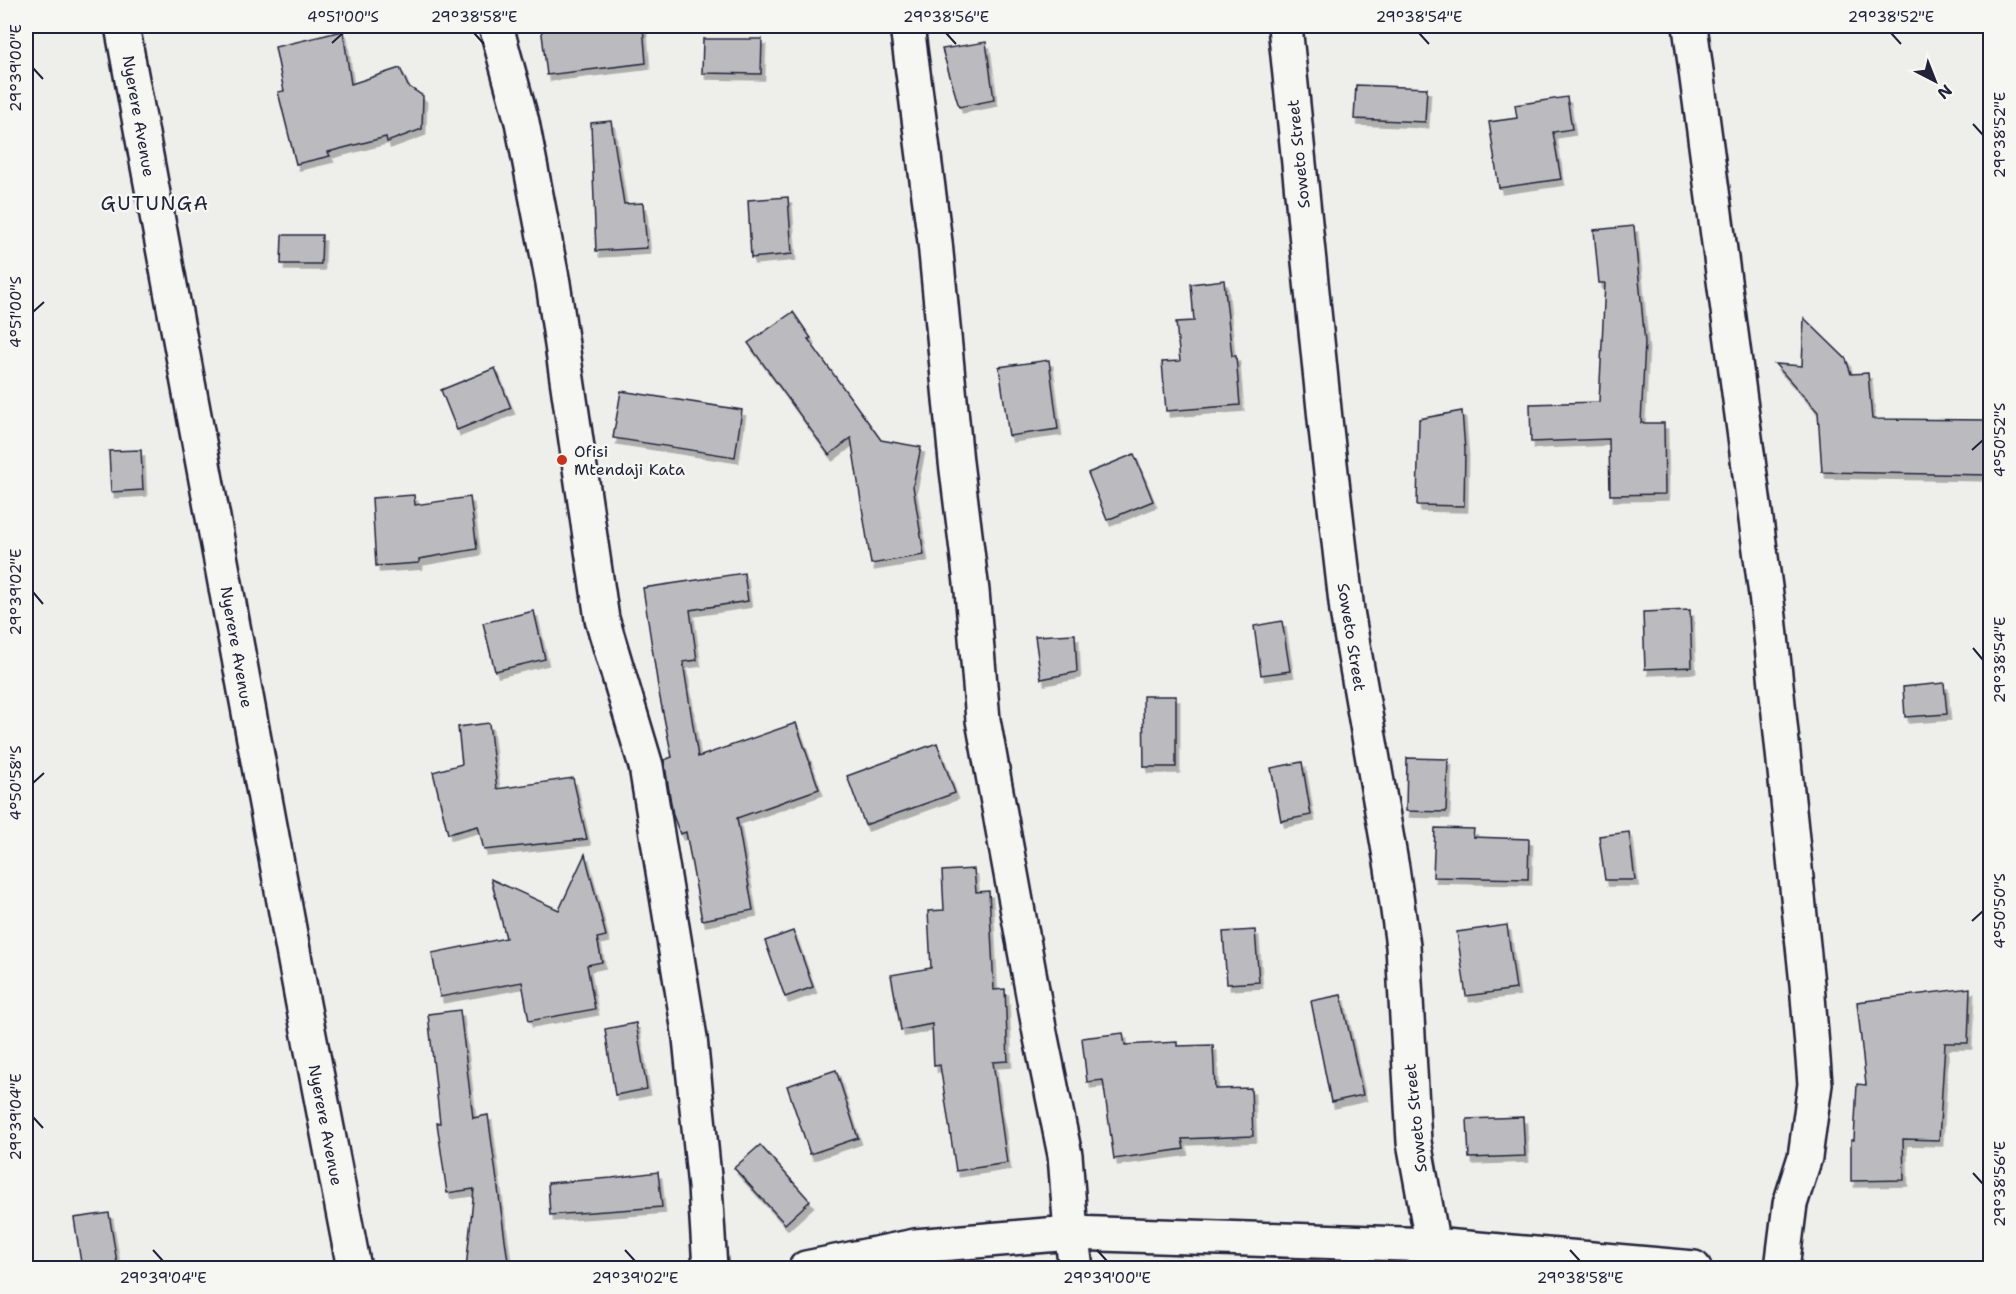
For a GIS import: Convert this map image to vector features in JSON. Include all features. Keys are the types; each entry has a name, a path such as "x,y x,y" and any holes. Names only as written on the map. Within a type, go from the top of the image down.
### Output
{"street":[{"name":"Nyerere Avenue","path":"122,26 354,1269"},
{"path":"496,26 522,122 553,283 602,619 646,766 690,1038 705,1187 710,1269"},
{"path":"907,26 935,242 956,462 972,591 983,720 1040,1033 1065,1155 1076,1269"},
{"name":"Soweto Street","path":"1285,26 1347,611 1390,857 1403,946 1414,1142 1435,1257"},
{"path":"1690,26 1769,617 1807,984 1815,1084 1805,1157 1790,1204 1782,1269"},
{"path":"806,1269 915,1246 1071,1233 1435,1257 1694,1269"}],"building":[{"path":"541,26 643,26 646,63 547,75"},
{"path":"343,31 351,84 400,68 408,86 423,96 422,129 387,142 386,137 328,152 330,156 296,164 278,92 284,91 275,47"},
{"path":"703,39 762,39 761,74 702,73"},
{"path":"986,42 994,100 959,107 942,49"},
{"path":"1356,85 1427,88 1425,122 1354,119"},
{"path":"1567,97 1572,129 1553,132 1561,179 1499,188 1489,122 1517,118 1515,105"},
{"path":"611,121 624,204 643,203 647,248 596,251 591,123"},
{"path":"788,197 792,254 751,258 748,200"},
{"path":"1634,226 1645,343 1641,423 1664,423 1665,494 1610,495 1609,439 1531,442 1530,404 1599,402 1605,283 1599,283 1594,230"},
{"path":"282,235 322,235 321,264 281,264"},
{"path":"1224,280 1232,356 1236,356 1240,405 1166,411 1162,362 1180,361 1176,322 1194,321 1191,284"},
{"path":"793,312 811,338 808,339 881,440 921,447 913,486 924,555 871,564 851,438 829,455 748,343"},
{"path":"1804,318 1846,359 1851,374 1868,373 1872,419 1990,420 1990,475 1822,472 1818,412 1775,364 1802,366"},
{"path":"1049,360 1058,429 1009,436 999,367"},
{"path":"495,368 511,408 457,430 441,390"},
{"path":"621,391 742,410 735,457 613,438"},
{"path":"1462,411 1465,450 1464,506 1417,505 1419,419"},
{"path":"141,450 143,490 111,492 109,451"},
{"path":"1134,454 1153,501 1107,520 1088,473"},
{"path":"414,495 415,505 470,497 477,549 419,559 419,563 376,566 372,498"},
{"path":"744,573 748,601 690,610 697,660 683,662 698,757 796,723 819,789 737,818 753,910 702,920 686,832 680,834 673,815 664,760 672,757 659,693 643,588"},
{"path":"1690,610 1692,667 1645,669 1643,612"},
{"path":"534,611 545,659 495,671 483,623"},
{"path":"1282,621 1290,671 1261,675 1254,626"},
{"path":"1075,634 1077,672 1041,679 1035,636"},
{"path":"1944,683 1947,714 1905,717 1903,687"},
{"path":"1143,696 1176,696 1176,767 1144,767"},
{"path":"489,723 497,789 573,778 587,839 484,850 478,826 448,834 433,772 462,764 458,727"},
{"path":"937,743 955,793 865,825 847,776"},
{"path":"1407,758 1448,759 1446,812 1406,811"},
{"path":"1302,762 1311,815 1281,821 1271,768"},
{"path":"1435,828 1474,829 1473,837 1529,839 1528,879 1433,877"},
{"path":"1629,832 1635,880 1605,880 1599,836"},
{"path":"585,854 606,936 597,938 602,962 587,965 595,1009 529,1021 522,982 440,997 432,953 506,938 491,879 559,910"},
{"path":"974,869 976,892 989,891 994,990 1005,989 1008,1061 993,1062 1007,1163 956,1171 940,1065 934,1066 932,1024 901,1030 891,975 931,968 928,911 944,910 942,871"},
{"path":"1507,925 1516,989 1466,996 1457,932"},
{"path":"1255,930 1259,982 1227,984 1223,932"},
{"path":"793,931 813,987 785,997 765,941"},
{"path":"1970,988 1968,1043 1945,1043 1939,1140 1903,1139 1904,1180 1851,1181 1851,1140 1854,1140 1857,1084 1866,1085 1857,1002"},
{"path":"1341,995 1363,1095 1331,1102 1311,1001"},
{"path":"460,1010 473,1118 488,1115 509,1269 466,1269 474,1189 447,1193 437,1123 440,1123 428,1014"},
{"path":"636,1023 647,1089 615,1095 605,1029"},
{"path":"1123,1033 1125,1045 1177,1042 1177,1046 1213,1045 1215,1089 1251,1088 1253,1136 1182,1139 1184,1149 1114,1159 1103,1080 1087,1082 1082,1038"},
{"path":"836,1070 858,1138 810,1154 787,1086"},
{"path":"1523,1117 1525,1156 1469,1158 1467,1119"},
{"path":"760,1145 810,1201 785,1224 734,1168"},
{"path":"658,1172 662,1207 550,1215 548,1183"},
{"path":"109,1213 118,1269 82,1269 74,1218"}],"place":[{"name":"Ofisi Mtendaji Kata","path":"562,460"}],"district":[{"name":"GUTUNGA","path":"155,203"}]}
